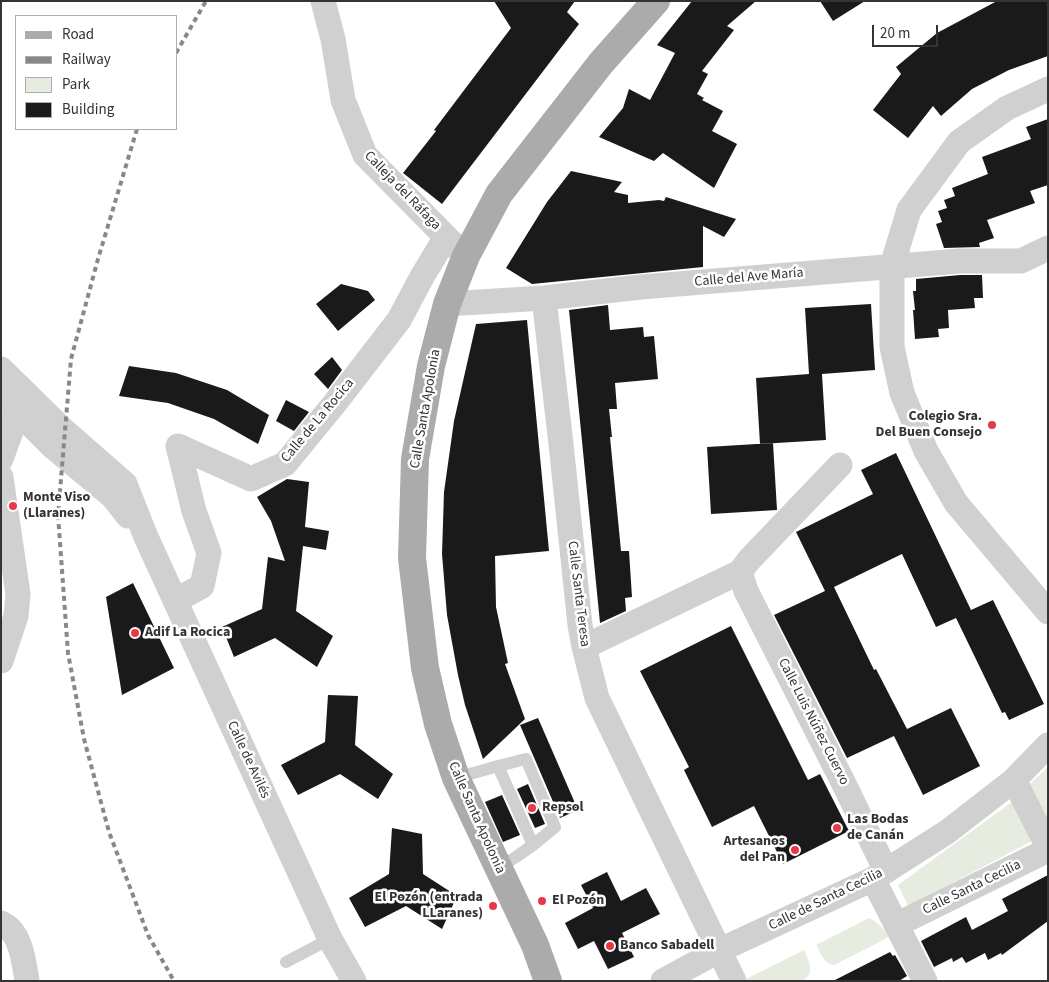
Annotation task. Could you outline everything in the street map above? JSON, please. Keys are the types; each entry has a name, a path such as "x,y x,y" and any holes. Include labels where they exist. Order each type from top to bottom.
{"main road":[{"name":"Calle Santa Apolonia","path":"548,981 535,945 456,778 438,724 425,668 412,558 415,459 431,366 447,304 466,256 499,194 601,63 656,1"}],"street":[{"name":"Calleja del Ráfaga","path":"322,1 333,38 343,100 365,155 466,256"},
{"path":"1048,89 1007,108 959,142 909,210 892,266 892,347 902,393 926,451 956,503 1048,612"},
{"name":"Calle de La Rocica","path":"176,601 202,586 209,553 194,510 178,446 251,479 285,464 399,320 422,275 446,237"},
{"name":"Calle del Ave María","path":"447,304 544,298 641,287 892,266 959,261 1021,261 1048,248"},
{"name":"Calle Santa Teresa","path":"544,298 562,444 580,625 597,698 734,981"},
{"name":"Calle de Avilés","path":"1,369 57,438 125,484 146,537 330,939 354,981"},
{"path":"1,380 6,408 14,423 3,454"},
{"path":"6,408 34,415 57,438"},
{"path":"3,454 28,438 57,438"},
{"path":"584,647 740,572 749,560 840,465"},
{"path":"1,477 18,594 16,616 1,660"},
{"name":"Calle Luis Núñez Cuervo","path":"740,572 746,592 800,696 880,875 896,925 925,981"},
{"name":"Calle de Santa Cecilia","path":"663,981 718,951 880,875 947,832 1014,780 1048,745"},
{"path":"1014,780 1048,848"},
{"name":"Calle Santa Cecilia","path":"896,925 1048,848"},
{"path":"1,923 8,925 21,948 27,981"}],"lane":[{"path":"456,778 526,760 555,827 516,857 498,868"},
{"path":"498,766 533,844"},
{"path":"286,962 330,939"}],"green space":[{"path":"1048,767 1048,819 1029,785"},
{"path":"1016,799 1036,839 908,906 898,885"},
{"path":"869,918 876,922 889,937 834,965 825,960 816,945"},
{"path":"804,950 810,971 809,975 802,981 747,981 746,979"}],"building":[{"path":"494,1 575,1 567,12 579,24 442,204 403,173 511,28"},
{"path":"692,1 756,1 727,26 734,30 702,71 708,74 697,94 704,98 702,100 723,111 712,131 737,144 714,188 663,153 654,161 599,137 623,108 629,89 650,100 675,53 657,45"},
{"path":"820,1 865,1 833,21"},
{"path":"997,1 1048,1 1048,56 1009,70 972,89 941,116 933,106 908,138 873,110 901,74 896,67 937,33"},
{"path":"1048,119 1048,185 1030,191 1035,203 987,220 994,238 979,243 980,247 944,248 936,224 942,222 938,211 947,208 944,200 955,196 952,188 988,174 982,157 1031,139 1026,127"},
{"path":"571,171 622,182 614,192 628,195 628,203 664,201 666,197 736,219 724,237 703,226 703,267 532,284 506,268 547,202"},
{"path":"982,275 983,298 974,298 975,308 948,310 949,328 938,329 939,337 915,339 913,291 916,291 916,279"},
{"path":"341,284 368,291 375,300 338,331 316,304"},
{"path":"871,304 875,370 822,374 826,440 760,444 756,378 809,374 805,308"},
{"path":"608,305 610,330 643,327 644,337 654,336 658,379 615,383 617,409 609,409 612,437 610,437 621,551 629,551 632,597 625,598 626,611 600,623 569,310"},
{"path":"527,320 549,551 495,556 496,607 508,663 505,664 525,719 483,759 465,705 447,615 442,554 444,492 454,421 476,324"},
{"path":"332,357 342,370 328,389 314,374"},
{"path":"129,366 176,373 227,390 269,415 258,444 214,419 168,403 119,396"},
{"path":"286,400 309,412 294,431 276,421"},
{"path":"773,443 777,510 711,514 707,447"},
{"path":"896,453 971,610 993,600 1044,704 1009,720 1005,712 1002,713 956,618 936,627 902,554 834,587 874,670 876,669 907,729 951,708 980,766 923,795 894,736 847,758 774,615 825,591 796,532 873,494 861,470"},
{"path":"287,479 309,482 305,527 329,531 326,550 303,546 296,611 333,636 317,667 275,638 234,657 222,627 262,609 268,557 285,561 271,521 257,497"},
{"name":"Adif La Rocica","path":"133,583 174,668 122,695 106,597"},
{"path":"731,626 808,780 820,774 849,831 783,864 754,806 712,827 684,770 689,767 640,671"},
{"path":"328,695 358,696 355,745 393,774 378,799 340,774 298,795 281,765 325,742"},
{"path":"538,718 578,810 560,818 520,725"},
{"path":"528,784 545,824 535,828 517,789"},
{"path":"502,795 520,835 503,842 485,802"},
{"path":"392,828 422,834 423,874 457,896 442,929 406,906 365,927 349,898 389,874"},
{"path":"607,872 621,901 646,888 660,914 622,933 634,957 608,969 594,941 578,949 565,923 593,908 581,885"},
{"path":"1048,875 1048,921 1002,955 1001,953 988,960 985,953 966,963 962,957 953,962 952,958 934,967 921,941 966,917 972,930 1008,911 1002,899"},
{"path":"890,952 893,956 895,955 907,976 899,981 833,981"}],"railway":[{"path":"178,50 206,1"},
{"path":"137,130 98,259 71,359 58,515 68,653 84,739 109,832 148,935 174,981"}],"place":[{"name":"Colegio Sra. Del Buen Consejo","path":"992,425"},
{"name":"Monte Viso (Llaranes)","path":"13,506"},
{"name":"Adif La Rocica","path":"135,633"},
{"name":"Repsol","path":"532,808"},
{"name":"Las Bodas de Canán","path":"837,828"},
{"name":"Artesanos del Pan","path":"795,850"},
{"name":"El Pozón","path":"542,901"},
{"name":"El Pozón (entrada LLaranes)","path":"493,906"},
{"name":"Banco Sabadell","path":"610,946"}]}
